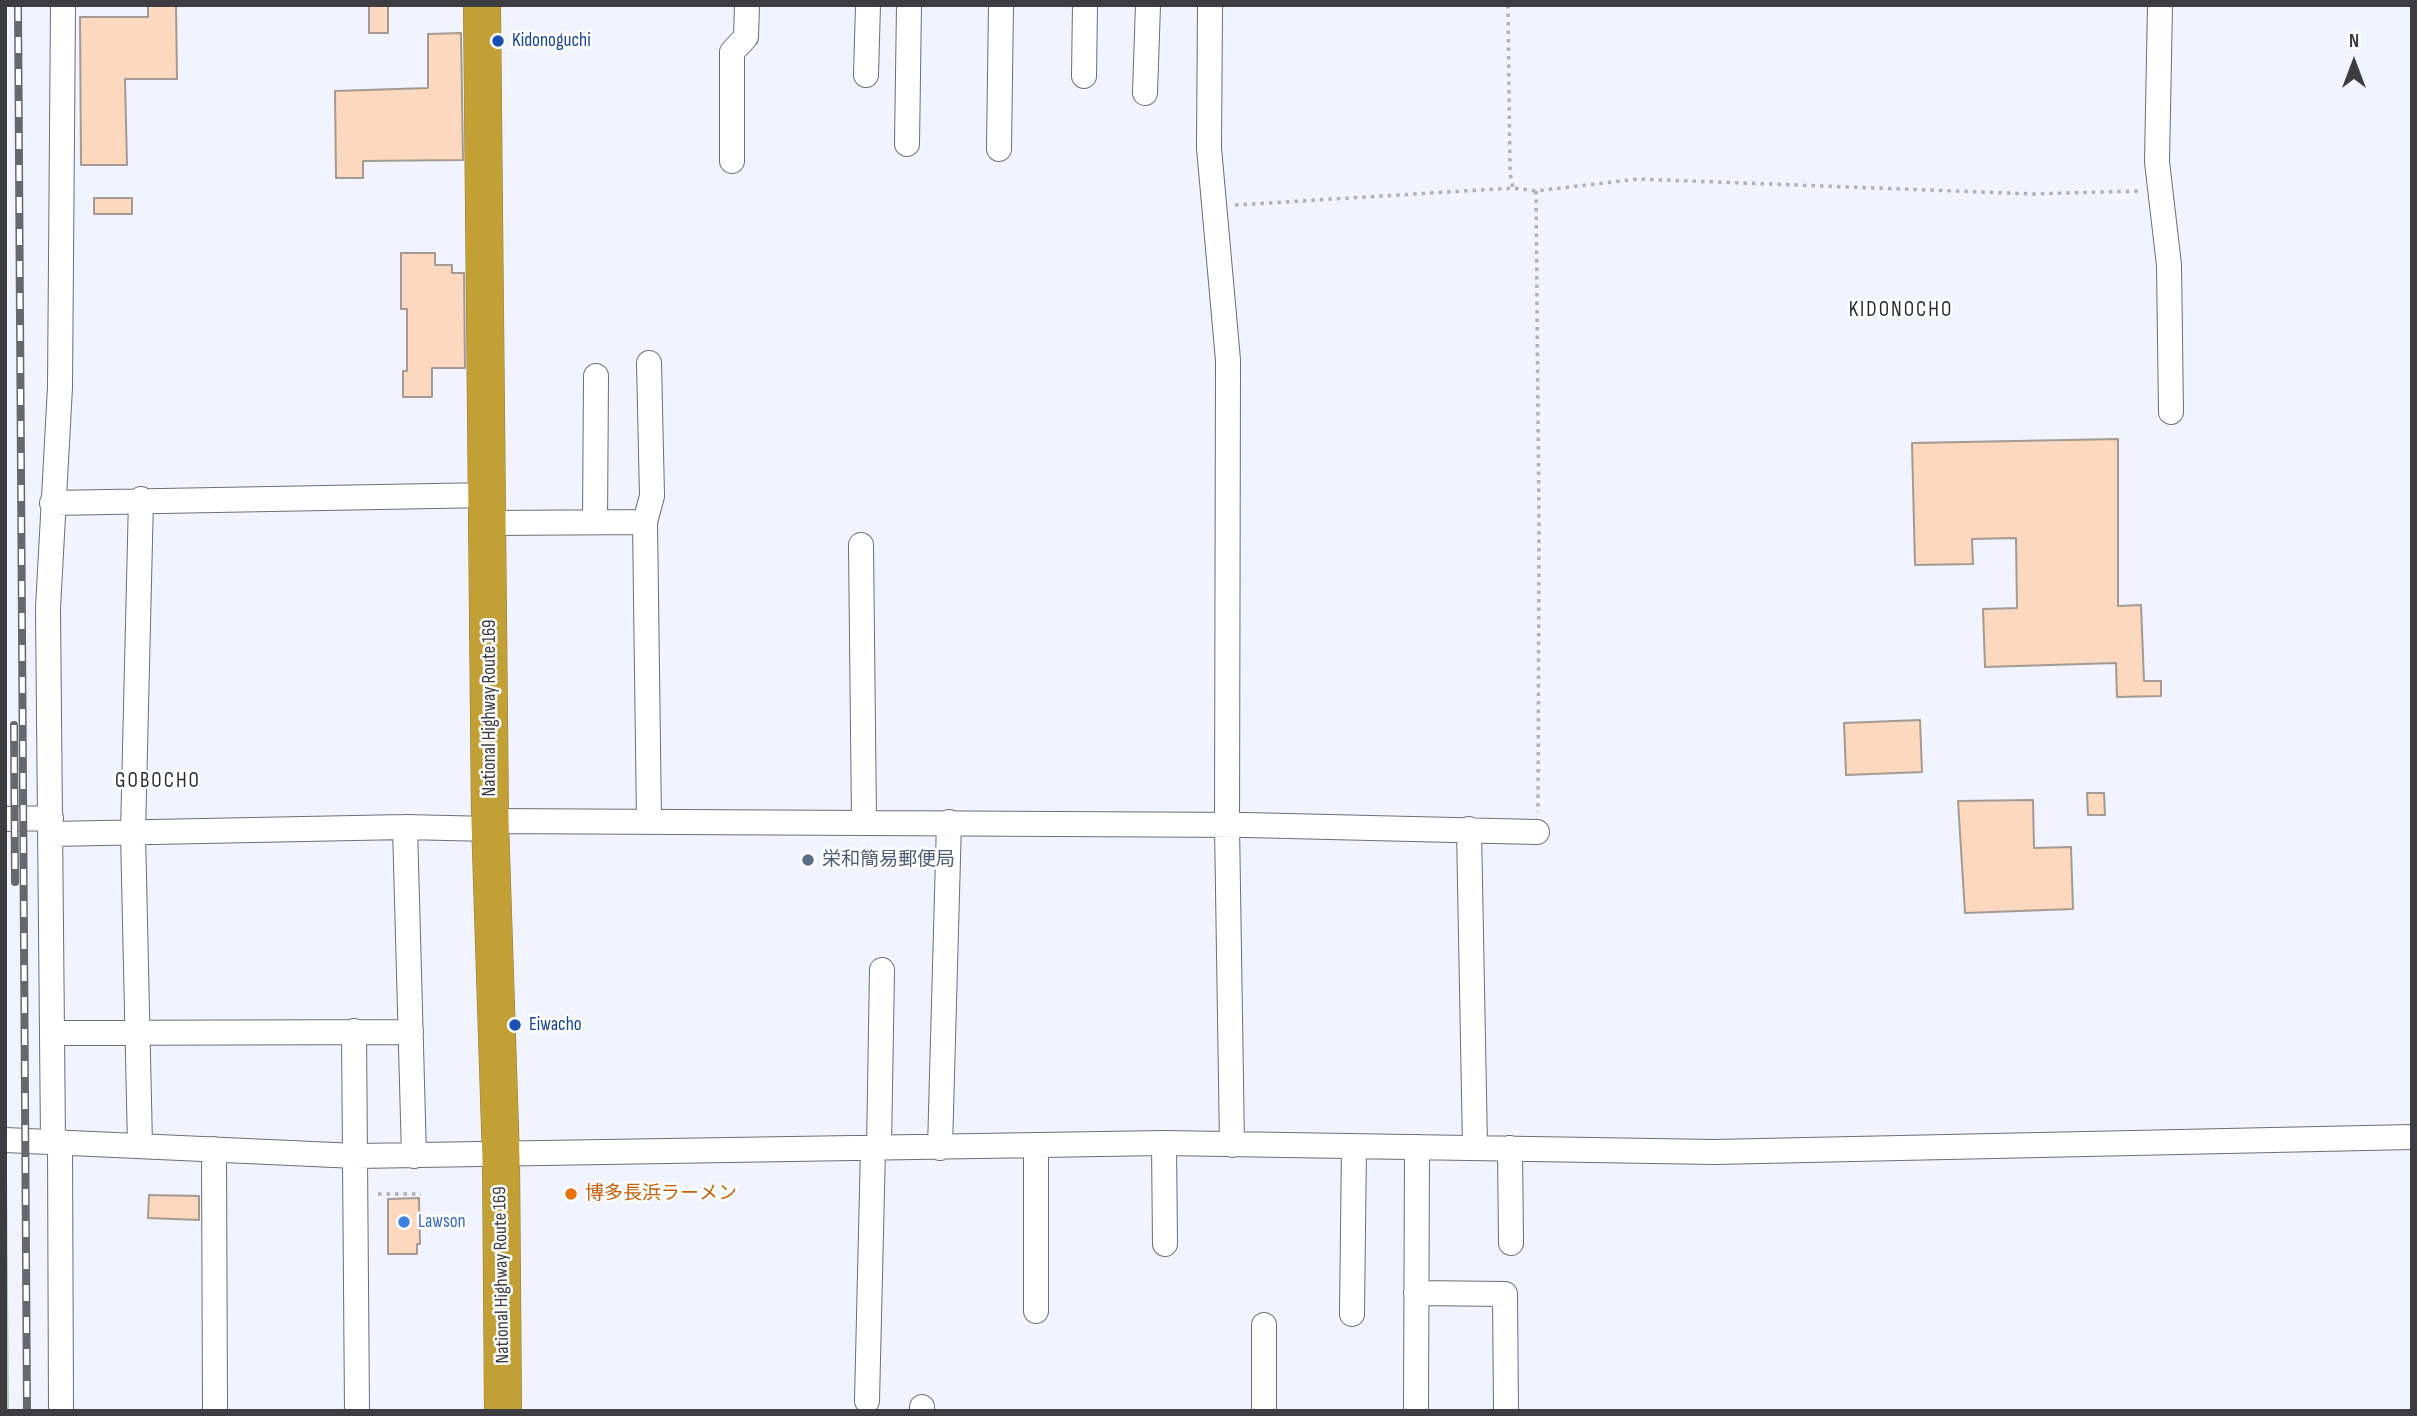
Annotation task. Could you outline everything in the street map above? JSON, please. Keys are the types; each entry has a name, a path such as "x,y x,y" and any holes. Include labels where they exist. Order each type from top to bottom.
{"highway":[{"name":"National Highway Route 169","path":"482,5 490,825 500,1155 503,1411"}],"street":[{"path":"61,1411 52,1033 48,608 60,387 63,5"},
{"path":"732,161 732,52 746,37 747,5"},
{"path":"866,75 868,5"},
{"path":"907,144 909,5"},
{"path":"999,149 1001,5"},
{"path":"1084,76 1085,5"},
{"path":"1145,93 1148,5"},
{"path":"1210,5 1209,148 1228,360 1227,825 1232,1145"},
{"path":"2160,5 2159,191 2169,265 2171,412"},
{"path":"649,363 652,496 645,522 649,821"},
{"path":"595,522 596,376"},
{"path":"52,503 141,499 489,509 595,522 645,522"},
{"path":"140,1145 133,833 141,499"},
{"path":"861,545 864,821"},
{"path":"5,819 133,833 649,821 1227,825 1537,832"},
{"path":"940,1148 949,822"},
{"path":"405,827 414,1156"},
{"path":"1469,829 1475,1147"},
{"path":"867,1401 882,970"},
{"path":"354,1031 357,1411"},
{"path":"52,1033 411,1032"},
{"path":"5,1140 56,1140 356,1156 414,1156 1164,1143 1714,1152 2412,1137"},
{"path":"1164,1143 1165,1244"},
{"path":"1035,1146 1036,1311"},
{"path":"1352,1314 1354,1146"},
{"path":"1416,1411 1417,1147"},
{"path":"1510,1148 1511,1243"},
{"path":"214,1149 215,1411"},
{"path":"1416,1293 1505,1294 1506,1411"},
{"path":"1264,1325 1264,1411"}],"path":[{"path":"1508,5 1510,173 1513,188"},
{"path":"1213,206 1513,188 1536,191 1638,179 2034,194 2159,191"},
{"path":"1536,191 1539,512 1537,832"},
{"path":"385,1194 421,1194"}],"green space":[{"path":"7,1178 9,1411 5,1411"}],"building":[{"path":"148,5 176,5 177,79 125,79 127,165 81,165 80,17 148,17"},
{"path":"369,5 388,5 388,33 369,33"},
{"path":"461,33 463,160 363,161 363,178 336,178 335,91 428,88 428,34"},
{"path":"94,198 132,198 132,214 94,214"},
{"path":"401,253 435,253 435,265 452,265 452,273 464,273 465,368 432,368 432,397 403,397 403,371 407,371 407,309 401,309"},
{"path":"2118,439 2118,606 2141,605 2144,681 2161,681 2161,696 2117,697 2116,663 1985,667 1983,609 2017,608 2016,538 1972,539 1973,564 1915,565 1912,443"},
{"path":"1920,720 1922,772 1846,775 1844,723"},
{"path":"2087,793 2104,793 2105,815 2088,815"},
{"path":"2033,800 2034,848 2071,847 2073,909 1965,913 1958,801"},
{"path":"149,1195 199,1196 199,1220 148,1218"},
{"name":"Lawson","path":"419,1198 420,1244 417,1244 417,1254 388,1254 388,1199"}],"railway":[{"path":"18,5 27,1411"},
{"path":"14,725 15,882"}],"place":[{"name":"Kidonoguchi","path":"498,41"},
{"name":"栄和簡易郵便局","path":"808,860"},
{"name":"Eiwacho","path":"515,1025"},
{"name":"博多長浜ラーメン","path":"571,1194"},
{"name":"Lawson","path":"404,1222"}],"district":[{"name":"KIDONOCHO","path":"1901,311"},
{"name":"GOBOCHO","path":"158,782"}]}
